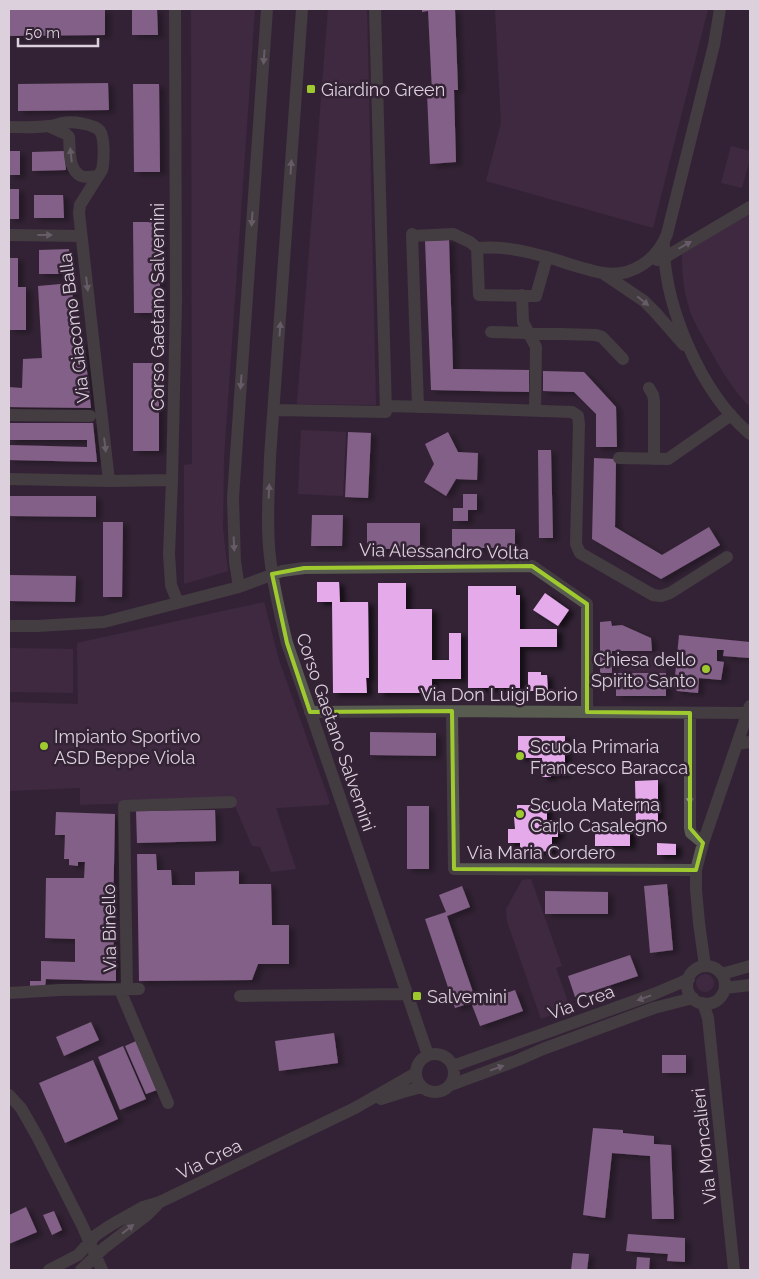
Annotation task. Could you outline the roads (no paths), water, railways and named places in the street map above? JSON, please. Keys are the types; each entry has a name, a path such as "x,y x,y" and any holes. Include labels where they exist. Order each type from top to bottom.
{"street":[{"name":"Corso Gaetano Salvemini","path":"175,9 176,303 170,569 171,585 178,603"},
{"path":"238,587 234,544 234,490 267,9"},
{"name":"Corso Gaetano Salvemini","path":"302,9 268,503 272,574 287,643 428,1055"},
{"path":"274,410 386,412 375,9"},
{"path":"720,9 714,45 664,241 664,258 674,308 692,354 713,391 731,415 750,434"},
{"name":"Via Giacomo Balla","path":"9,127 48,126 75,122 93,126 100,130 103,136 104,164 80,205 79,213 109,481"},
{"path":"48,126 69,137 72,165 75,172 80,176 98,176"},
{"path":"603,274 628,272 664,258 750,207"},
{"path":"418,406 412,235 452,234 470,242 477,248 499,247 547,257 603,274 650,306 692,354"},
{"path":"9,235 81,236"},
{"path":"641,266 653,257 664,241"},
{"path":"477,248 479,295 536,296 547,257"},
{"path":"522,296 523,322 536,347 535,410"},
{"path":"491,332 596,335 602,337 623,359"},
{"path":"648,388 653,394 654,401 654,459"},
{"path":"386,406 572,412 578,416 579,424 576,544 580,553 653,595 661,596 670,593 727,557"},
{"path":"9,415 90,416"},
{"path":"619,458 668,459 731,415"},
{"path":"9,479 172,480"},
{"name":"Via Alessandro Volta","path":"272,574 304,568 532,566 587,604 588,712"},
{"path":"9,626 104,622 238,587 272,574"},
{"path":"705,966 699,923 696,870 703,843 749,709"},
{"name":"Via Don Luigi Borio","path":"310,712 690,713 749,709"},
{"name":"Via Maria Cordero","path":"452,711 454,868 696,870"},
{"path":"690,713 690,828 691,833 703,843"},
{"path":"737,744 750,742"},
{"name":"Via Binello","path":"129,990 124,806 231,802"},
{"path":"705,966 712,967 722,974 725,988 719,999 698,994 695,970 705,966"},
{"path":"722,974 750,966"},
{"path":"725,988 750,985"},
{"path":"9,993 60,990 129,990 168,1103"},
{"path":"240,996 407,994"},
{"name":"Via Crea","path":"453,1066 654,994 698,994"},
{"name":"Via Crea","path":"451,1085 654,1008 676,997 698,994"},
{"name":"Via Moncalieri","path":"698,994 708,1018 734,1270"},
{"name":"Via Crea","path":"485,1055 544,1049"},
{"path":"440,1054 446,1057 453,1066 455,1072 451,1085 440,1092 427,1091 422,1087 417,1078 416,1073 420,1062 428,1055 440,1054"},
{"name":"Via Crea","path":"49,1270 78,1255 96,1235 143,1207 160,1202 354,1108 416,1073"},
{"name":"Via Crea","path":"354,1108 422,1087"},
{"path":"9,1095 28,1119 82,1225 102,1270"},
{"name":"Via Crea","path":"81,1270 160,1202"}],"place":[{"name":"Giardino Green","path":"311,89"},
{"name":"Chiesa dello Spirito Santo","path":"706,669"},
{"name":"Impianto Sportivo ASD Beppe Viola","path":"44,746"},
{"name":"Scuola Primaria Francesco Baracca","path":"520,756"},
{"name":"Scuola Materna Carlo Casalegno","path":"520,814"},
{"name":"Salvemini","path":"417,996"}]}
